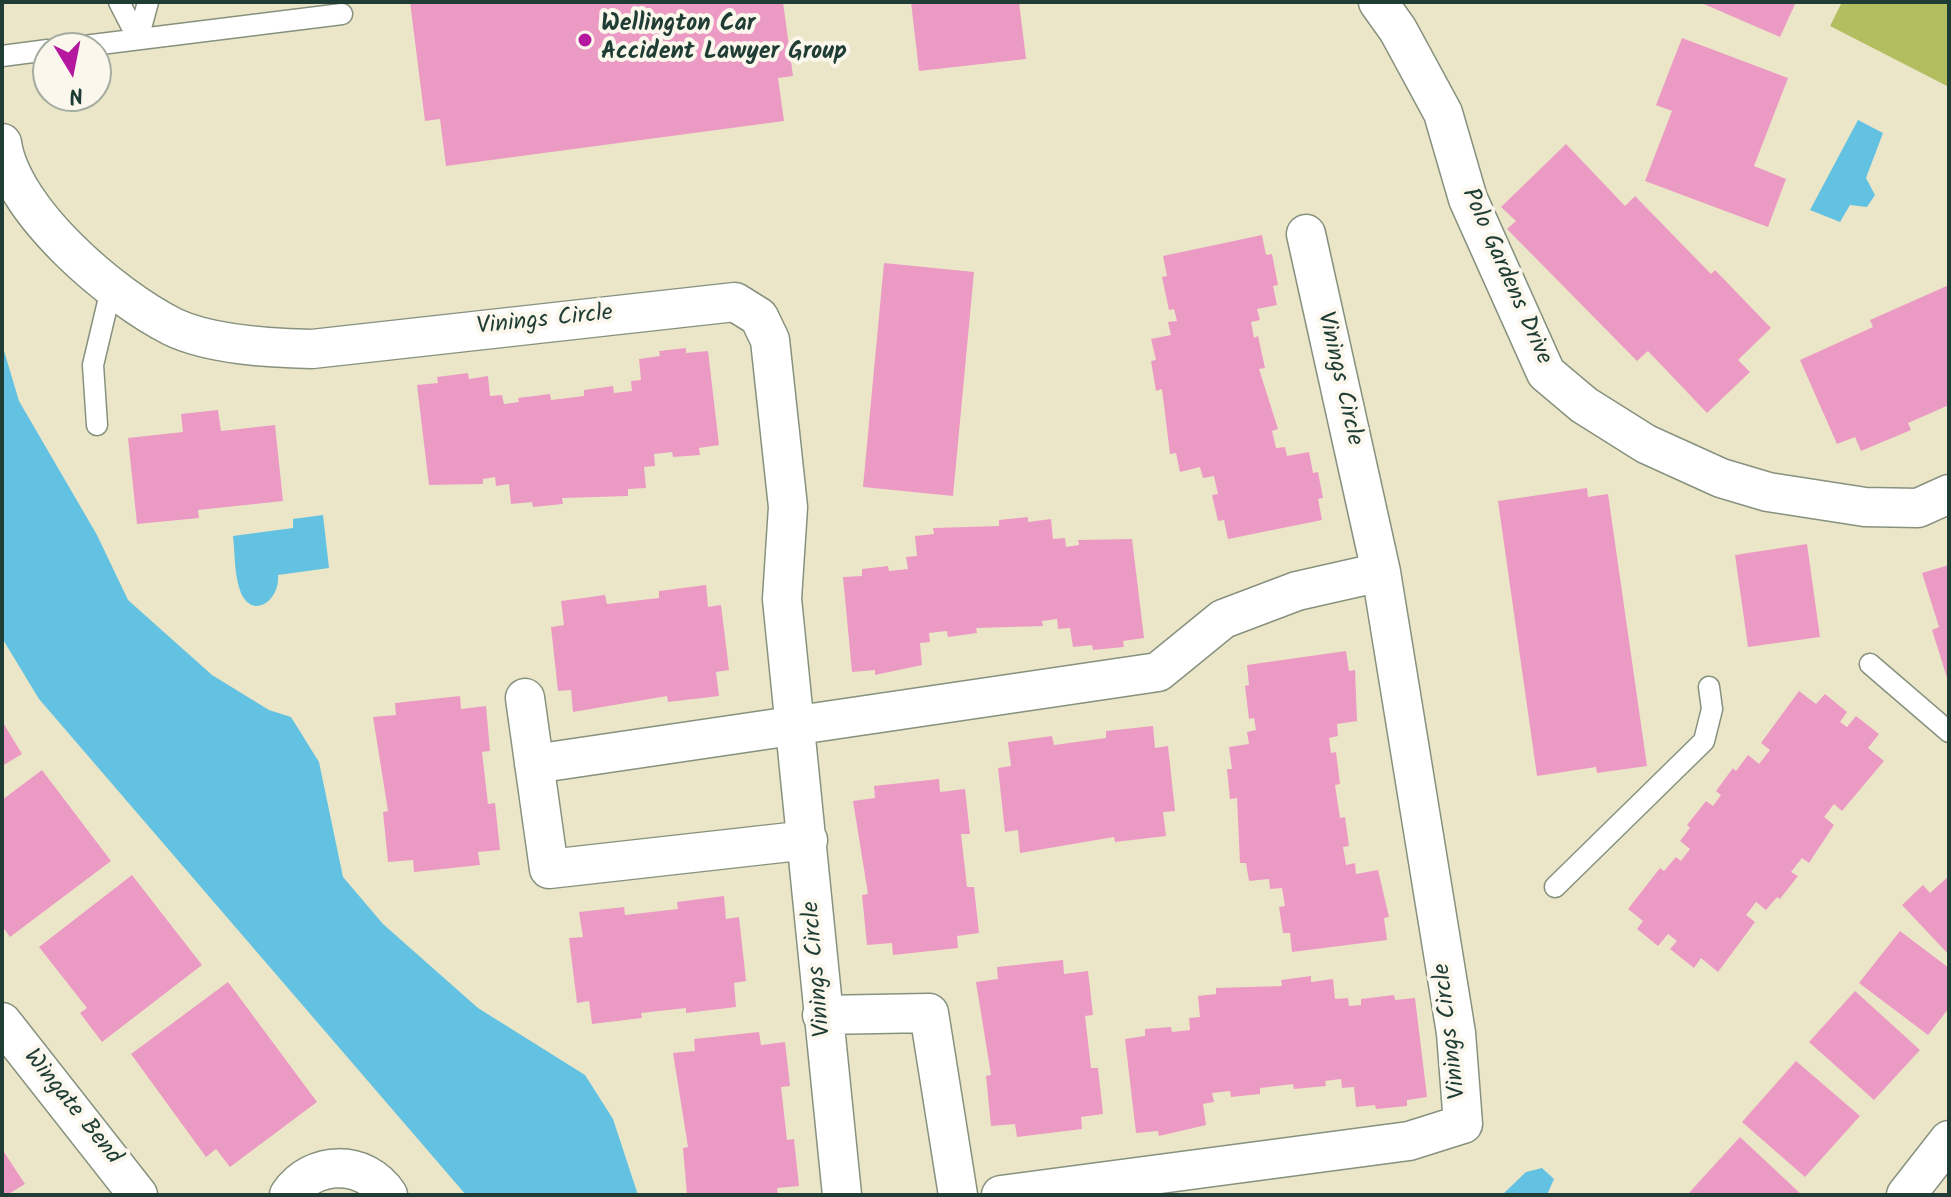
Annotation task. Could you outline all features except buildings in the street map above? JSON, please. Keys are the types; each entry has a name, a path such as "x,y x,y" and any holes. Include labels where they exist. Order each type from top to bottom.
{"street":[{"name":"Polo Gardens Drive","path":"1378,2 1398,30 1443,113 1468,199 1546,373 1584,405 1646,444 1721,478 1816,502 1918,508 1949,494"},
{"name":"Vinings Circle","path":"2,143 20,194 62,243 112,285 175,328 257,348 312,349 735,302 759,317 770,340 784,450 788,507 782,599 798,727 822,1015 843,1195"},
{"name":"Vinings Circle","path":"1001,1195 1409,1141 1463,1124 1456,1033 1381,572 1306,234"},
{"path":"534,764 1158,672 1223,619 1297,591 1381,572"},
{"path":"525,698 549,869 808,840"},
{"path":"822,1015 929,1013 958,1195"},
{"name":"Wingate Bend","path":"2,1022 138,1195"},
{"path":"1906,1195 1949,1140"},
{"path":"289,1195 311,1174 329,1168 349,1168 368,1175 388,1195"}],"lane":[{"path":"119,2 138,39"},
{"path":"129,2 138,39"},
{"path":"137,2 138,39"},
{"path":"138,39 148,2"},
{"path":"112,42 342,14"},
{"path":"2,56 32,52"},
{"path":"97,425 93,365 112,285"},
{"path":"1870,664 1949,732"},
{"path":"1555,887 1704,741 1712,709 1709,687"}],"green space":[{"path":"1842,2 1949,2 1949,87 1830,26"}],"water":[{"path":"1858,120 1883,133 1866,178 1875,195 1867,207 1850,205 1840,222 1810,210"},
{"path":"2,344 19,401 97,535 128,600 212,675 269,710 291,717 319,762 343,877 383,924 478,1008 585,1075 613,1119 638,1195 466,1195 39,699 2,638"},
{"path":"323,515 329,568 278,575 275,593 264,604 252,605 246,601 237,579 233,536 293,528 293,519"},
{"path":"1542,1168 1554,1179 1547,1195 1502,1195 1526,1172"}],"place":[{"name":"Wellington Car Accident Lawyer Group","path":"585,40"}]}
